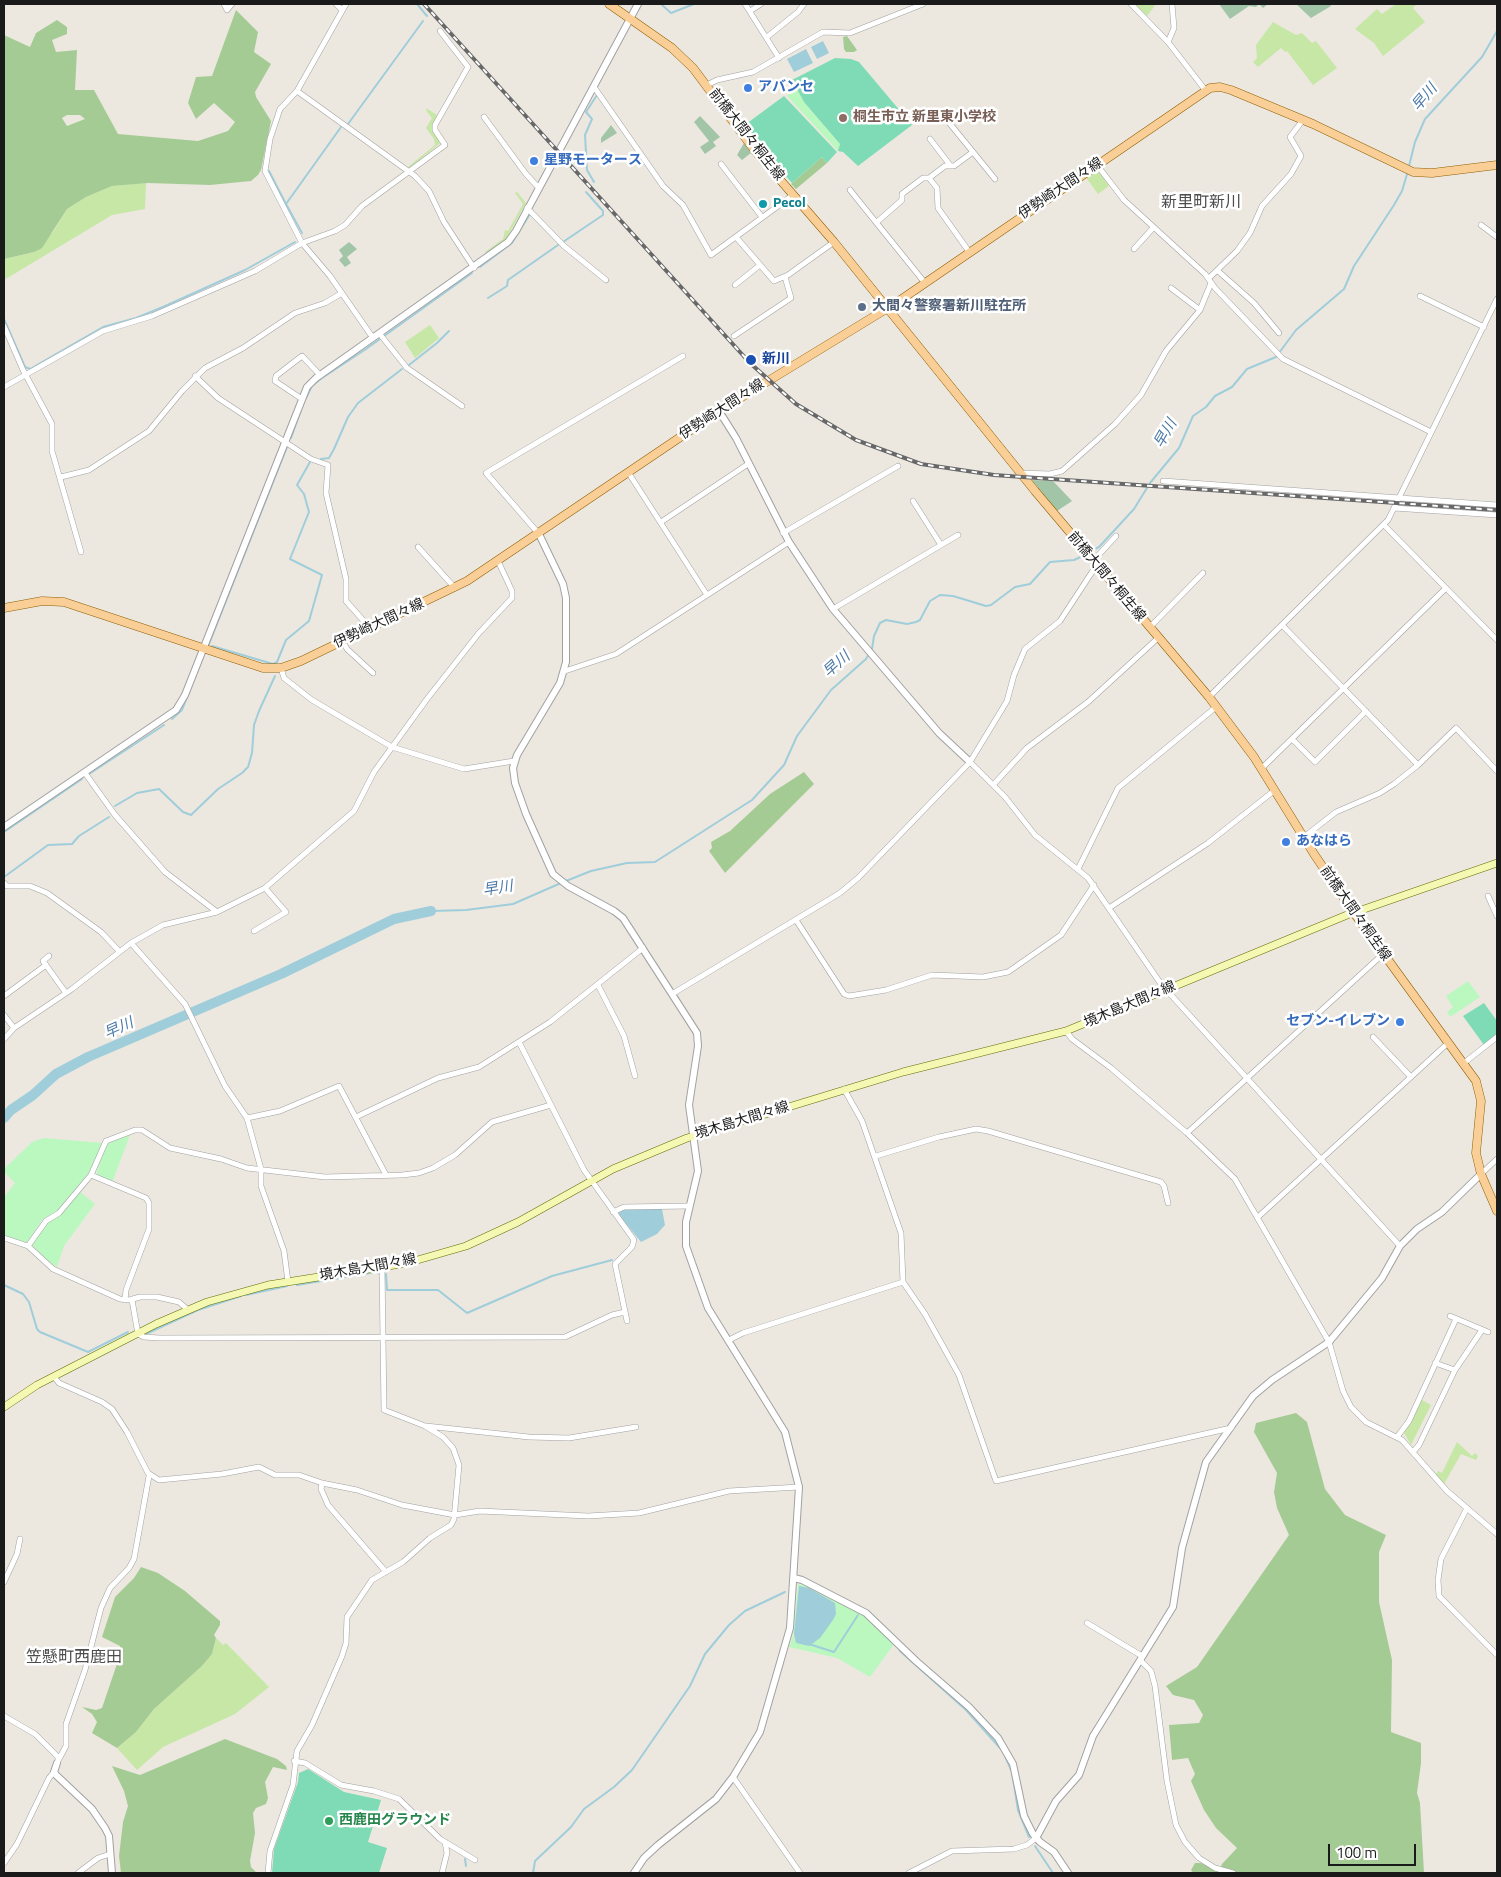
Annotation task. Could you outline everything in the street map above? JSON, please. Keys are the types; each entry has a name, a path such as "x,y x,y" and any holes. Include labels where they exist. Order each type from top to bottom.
{"main road":[{"name":"前橋大間々桐生線","path":"609,4 684,58 707,85 748,143 834,242 1020,473 1209,697 1262,768 1304,837 1354,913 1476,1081 1480,1095 1475,1147 1481,1174 1497,1211"},
{"path":"1206,91 1214,87 1225,88 1304,120 1412,171 1432,173 1497,165"},
{"name":"伊勢崎大間々線","path":"4,608 42,600 64,602 263,668 281,668 455,588 539,534 719,411 888,309 1206,91"},
{"name":"境木島大間々線","path":"5,1405 28,1389 188,1310 239,1292 424,1259 466,1246 518,1222 591,1180 652,1152 693,1136 844,1090 1066,1031 1354,913 1497,863"}],"street":[{"path":"224,4 227,10 232,4"},
{"path":"336,4 342,10"},
{"path":"346,4 296,91 277,115 267,152 265,171 302,243 326,270 373,338"},
{"path":"4,827 176,710 185,695 202,648 307,387 508,242 516,231 638,4"},
{"path":"745,4 779,58"},
{"path":"750,12 761,4"},
{"path":"767,37 798,12 804,4"},
{"path":"707,85 717,80 753,72 823,32 850,33 923,4"},
{"path":"1131,4 1168,42 1206,91"},
{"path":"1168,42 1174,28 1172,4"},
{"path":"4,387 103,331 134,323 220,286 255,270 302,243 340,228 362,206 445,145 435,130 435,125 468,67 440,30"},
{"path":"594,87 663,186 683,205 711,254 793,195"},
{"path":"296,91 410,172 429,191 444,222 474,268"},
{"path":"942,114 995,179"},
{"path":"484,117 526,174 538,187"},
{"path":"1020,473 1050,474 1062,470 1116,424 1141,395 1166,351 1200,310 1210,281 1247,238 1262,206 1284,184 1300,158 1301,154 1290,137 1304,120"},
{"path":"930,139 950,165"},
{"path":"877,222 902,200 902,194 923,178 929,178 945,166 956,165 973,152"},
{"path":"721,164 762,218"},
{"path":"1097,165 1124,200 1210,281 1282,358 1431,432"},
{"path":"929,178 937,188 938,208 970,253"},
{"path":"850,190 925,283"},
{"path":"527,208 564,246 606,280"},
{"path":"1481,225 1497,237"},
{"path":"1134,248 1153,228"},
{"path":"736,237 774,281 785,277 834,242"},
{"path":"735,285 760,266"},
{"path":"1218,272 1254,303 1279,333"},
{"path":"734,336 791,298 785,277"},
{"path":"1171,288 1200,310"},
{"path":"61,477 89,470 149,431 195,376 212,363 243,348 296,313 325,303 342,293"},
{"path":"1420,296 1484,327"},
{"path":"1209,697 1384,525 1497,299"},
{"path":"4,326 26,375 52,424 52,451 81,552"},
{"path":"380,334 408,368 462,406"},
{"path":"302,399 275,381 276,376 302,356 305,356 320,376"},
{"path":"634,1873 644,1858 716,1799 733,1777 765,1720 790,1628 799,1487 785,1432 708,1308 692,1269 685,1236 698,1171 690,1096 698,1040 693,1027 628,923 620,916 557,878 540,846 515,783 514,761 560,683 565,671 566,598 539,534 486,473 683,356"},
{"path":"195,376 218,398 312,459 328,465 326,493 346,579 346,601 370,628"},
{"path":"719,411 736,438 789,542 833,609 939,733 994,784 1035,835 1078,869 1094,885 1166,990 1400,1246"},
{"path":"661,522 748,464"},
{"path":"784,533 898,466"},
{"path":"628,472 707,595"},
{"path":"1163,481 1497,505"},
{"path":"914,501 941,545"},
{"path":"1394,508 1497,515"},
{"path":"1384,525 1497,640"},
{"path":"833,609 958,535"},
{"path":"672,994 796,920 858,878 970,762 1007,701 1014,675 1025,649 1060,621 1091,559 1116,536"},
{"path":"565,671 616,654 789,542"},
{"path":"418,547 455,588"},
{"path":"4,1039 14,1028 66,993 131,943 163,925 217,912 265,888 354,811 369,779 392,747 479,633 512,598 512,591 498,561"},
{"path":"1149,628 1203,574"},
{"path":"1262,768 1446,588"},
{"path":"1282,626 1418,765"},
{"path":"994,784 1028,748 1096,696 1158,638"},
{"path":"343,641 347,649 373,673"},
{"path":"281,668 284,678 312,700 392,747 464,769 514,761"},
{"path":"1078,869 1118,788 1216,707"},
{"path":"1292,739 1315,762 1366,711"},
{"path":"1304,837 1336,812 1380,793 1418,765 1456,728 1497,771"},
{"path":"85,772 115,815 165,872 217,912"},
{"path":"1109,908 1208,842 1275,790"},
{"path":"4,883 7,886 30,886 47,893 101,932 119,951"},
{"path":"796,920 844,994 849,996 886,990 932,975 983,976 1008,972 1061,935 1094,885"},
{"path":"254,931 286,912 265,888"},
{"path":"1488,896 1497,916"},
{"path":"131,943 184,1001 225,1086 247,1118 261,1170 261,1186 281,1241 288,1282"},
{"path":"356,1117 431,1081 479,1066 550,1022 643,948"},
{"path":"1187,1133 1246,1077 1383,954"},
{"path":"49,956 43,961 66,993"},
{"path":"4,996 46,965"},
{"path":"598,985 624,1036 635,1076"},
{"path":"4,1015 14,1028"},
{"path":"1066,1031 1072,1039 1111,1068 1187,1133 1235,1179 1329,1342 1343,1391 1351,1407 1366,1422 1397,1437 1440,1483 1497,1534"},
{"path":"1373,1036 1411,1076"},
{"path":"1464,1064 1497,1037"},
{"path":"519,1042 550,1105 591,1180 634,1241 632,1247 615,1264 627,1321"},
{"path":"1258,1217 1448,1043"},
{"path":"247,1118 280,1111 336,1086 341,1087 386,1175"},
{"path":"844,1090 862,1121 876,1156 902,1240 903,1282 925,1314 959,1375 996,1480 1231,1428"},
{"path":"28,1246 46,1221 59,1213 91,1175 108,1140 138,1129 170,1148 261,1170 325,1176 386,1175 419,1173 434,1168 455,1155 492,1122 550,1105"},
{"path":"876,1156 939,1137 976,1129 1160,1182 1164,1186 1168,1203"},
{"path":"909,1873 952,1851 1014,1849 1027,1845 1036,1838 1056,1801 1079,1775 1093,1736 1172,1607 1182,1548 1201,1474 1206,1462 1253,1396 1272,1380 1329,1342 1382,1278 1400,1246 1417,1229 1442,1212 1497,1159"},
{"path":"91,1175 146,1198 149,1203 149,1229 126,1290 125,1300"},
{"path":"613,1212 624,1208 678,1204 690,1206"},
{"path":"4,1238 28,1246 53,1268 125,1300 140,1297 157,1297 179,1302 188,1310"},
{"path":"268,1873 270,1851 293,1785 294,1761 297,1750 312,1725 342,1656 346,1643 347,1617 368,1584 403,1562 430,1538 451,1525 455,1515 459,1465 457,1455 449,1441 425,1426 384,1410 382,1267"},
{"path":"729,1340 743,1333 903,1282"},
{"path":"132,1300 138,1334 144,1337 159,1338 565,1337 612,1315 625,1312"},
{"path":"1450,1316 1488,1332"},
{"path":"1397,1437 1409,1421 1456,1319"},
{"path":"1413,1452 1419,1445 1455,1370 1482,1330"},
{"path":"1435,1363 1455,1370"},
{"path":"4,1863 17,1844 66,1746 66,1724 85,1670 101,1608 110,1588 129,1568 134,1558 149,1476 121,1420 112,1409 102,1402 59,1383 54,1377"},
{"path":"425,1426 529,1437 569,1438 636,1427"},
{"path":"149,1476 159,1480 171,1480 222,1474 259,1467 275,1475 299,1475 322,1483 349,1488 402,1505 455,1515 490,1511 588,1516 639,1514 728,1491 799,1487"},
{"path":"322,1483 321,1489 328,1505 386,1572"},
{"path":"1467,1508 1441,1560 1438,1580 1439,1596 1497,1655"},
{"path":"4,1582 17,1554 20,1539"},
{"path":"794,1578 802,1580 866,1613 916,1662 969,1707 998,1738 1012,1764 1024,1816 1036,1838 1054,1852 1068,1873"},
{"path":"1087,1623 1141,1658 1151,1671 1155,1686 1174,1820 1185,1842 1199,1858 1215,1868 1233,1873"},
{"path":"4,1716 35,1734 58,1761"},
{"path":"294,1761 308,1765 341,1785 374,1791 398,1799 446,1842 475,1860"},
{"path":"54,1772 92,1809 105,1828 109,1836 112,1873"},
{"path":"733,1777 800,1873"},
{"path":"442,1873 447,1853 446,1842"},
{"path":"78,1873 98,1858 110,1854"}],"green space":[{"path":"1135,4 1156,4 1147,16"},
{"path":"1219,4 1259,4 1256,7 1249,6 1230,19"},
{"path":"1259,4 1268,4 1263,8"},
{"path":"1296,4 1330,4 1331,6 1311,18"},
{"path":"1396,4 1417,4 1413,8 1425,22 1383,56 1374,43 1355,29 1377,9 1382,14"},
{"path":"236,10 258,32 254,52 271,64 255,92 256,97 271,121 261,170 258,175 251,181 210,185 148,183 112,186 86,197 67,209 42,248 34,252 4,259 4,35 30,47 36,33 57,20 67,27 67,34 52,40 56,52 77,50 75,90 94,90 118,134 198,141 228,131 235,122 214,103 196,119 188,103 196,77 212,76","holes":["67,115 80,115 85,119 67,126 62,118"]},
{"path":"1273,22 1296,35 1302,33 1312,43 1316,41 1337,68 1313,85 1287,51 1285,52 1281,48 1258,67 1253,62 1257,58 1256,45"},
{"path":"847,36 857,50 854,52 846,52 844,49 843,37"},
{"path":"835,58 851,59 859,62 912,125 858,166 843,152 838,151 840,144 804,102 792,80"},
{"path":"796,87 804,102 840,144 838,151 788,97 788,94"},
{"path":"784,96 837,152 827,163 822,157 792,183 761,148 746,124"},
{"path":"426,108 437,115 432,127 440,143 410,168 408,167 435,145 434,139 426,128 432,118"},
{"path":"700,116 720,137 713,142 716,146 705,154 700,147 709,141 694,122"},
{"path":"611,125 617,133 601,143 601,138"},
{"path":"744,143 751,153 742,160 737,155"},
{"path":"822,157 827,163 796,189 791,184"},
{"path":"1097,168 1109,186 1098,194 1085,176"},
{"path":"146,183 145,209 112,215 4,280 4,259 34,252 53,232 67,209 86,197 112,186"},
{"path":"517,192 526,203 506,239 487,255 485,252 503,239 505,230 508,231 523,204 515,193"},
{"path":"349,242 357,249 347,257 351,263 345,267 339,260 343,256 339,250"},
{"path":"430,325 439,338 415,358 405,342"},
{"path":"1032,480 1053,481 1072,501 1057,511"},
{"path":"804,772 814,784 725,873 709,851 712,848 711,842 730,831 770,794"},
{"path":"1468,981 1480,997 1450,1017 1447,1012 1453,1007 1446,996"},
{"path":"1484,1003 1497,1021 1497,1035 1484,1045 1463,1016"},
{"path":"130,1135 112,1183 97,1177 97,1171 105,1147 112,1141"},
{"path":"44,1138 103,1143 91,1170 58,1210 42,1220 27,1243 4,1235 4,1197 15,1183 4,1172 4,1169 32,1142"},
{"path":"80,1192 95,1204 64,1246 57,1267 32,1245 47,1223 60,1216"},
{"path":"1422,1400 1431,1405 1411,1445 1404,1433"},
{"path":"1296,1413 1307,1422 1325,1489 1345,1515 1386,1535 1379,1552 1379,1602 1392,1660 1391,1732 1421,1743 1421,1763 1417,1793 1420,1803 1424,1873 1193,1873 1191,1870 1195,1863 1201,1863 1219,1872 1222,1864 1237,1848 1216,1828 1204,1810 1191,1781 1195,1774 1188,1758 1172,1760 1169,1725 1199,1723 1203,1715 1194,1700 1173,1695 1166,1686 1197,1667 1289,1535 1277,1508 1274,1492 1277,1473 1254,1432 1256,1423"},
{"path":"1457,1442 1472,1456 1475,1453 1478,1456 1476,1460 1461,1454 1444,1484 1436,1475 1438,1471 1442,1473"},
{"path":"141,1567 158,1573 185,1591 220,1621 220,1625 214,1635 216,1638 212,1654 202,1666 154,1709 136,1732 117,1748 92,1733 97,1722 92,1714 82,1707 96,1710 102,1708 120,1655 120,1646 102,1637 115,1597 134,1578"},
{"path":"798,1584 808,1586 865,1616 895,1643 870,1677 837,1658 789,1647 793,1637"},
{"path":"216,1638 223,1645 226,1643 269,1687 235,1714 163,1747 137,1770 117,1748 136,1732 154,1709 202,1666 212,1654"},
{"path":"225,1739 277,1759 286,1766 287,1770 273,1767 265,1782 268,1798 266,1804 256,1808 253,1813 255,1833 250,1861 251,1867 257,1873 121,1873 119,1856 123,1822 128,1806 124,1791 112,1766 140,1775"},
{"name":"西鹿田グラウンド","path":"308,1769 344,1792 381,1800 368,1842 387,1848 379,1873 272,1873 274,1849 298,1782 299,1773"}],"water":[{"path":"823,41 829,53 817,59 811,47"},
{"path":"806,49 813,63 794,72 787,59"},
{"path":"622,1209 662,1209 665,1225 657,1234 641,1242 618,1214"},
{"path":"799,1586 809,1588 835,1603 836,1614 833,1620 820,1638 809,1646 796,1643 794,1634"}],"waterway":[{"path":"417,4 427,16"},
{"path":"661,4 671,13 694,4"},
{"path":"348,124 423,21"},
{"name":"早川","path":"1409,166 1415,142 1425,119 1482,57 1497,31"},
{"path":"594,182 587,170 585,135 592,119 586,112 597,95"},
{"path":"302,233 286,204 341,127"},
{"path":"269,171 286,204"},
{"name":"早川","path":"1089,552 1099,547 1134,509 1150,483 1179,448 1193,416 1206,407 1215,396 1232,387 1247,369 1276,357 1296,330 1344,289 1354,266 1402,191 1408,171"},
{"path":"563,242 603,215 603,211 586,192"},
{"path":"480,267 512,243 530,214"},
{"path":"4,319 25,367 30,369 103,327 136,318 163,307 245,270 295,242"},
{"path":"488,298 507,286 508,280 558,245"},
{"path":"306,398 312,386 322,378 472,273"},
{"path":"409,365 449,331"},
{"path":"321,459 329,458 348,417 358,403 402,369"},
{"path":"291,438 301,410"},
{"path":"209,644 287,447"},
{"path":"212,646 273,664 277,662 286,640 309,621 322,575 290,559 309,512 304,494 297,485 310,462"},
{"name":"早川","path":"566,881 591,871 627,863 655,862 752,800 784,765 797,736 831,690 866,659 872,649 874,636 880,623 886,620 907,624 916,622 920,620 930,601 940,595 953,596 986,606 991,605 1015,587 1030,584 1050,562 1074,560 1085,555"},
{"path":"115,806 137,793 159,789 183,812 191,815 218,789 248,767 252,753 254,725 275,676"},
{"path":"172,719 182,710 188,695"},
{"path":"89,774 164,725"},
{"path":"4,832 82,779"},
{"path":"4,877 48,845 72,844 79,836 109,817"},
{"name":"早川","path":"431,911 466,910 513,904 561,883"},
{"name":"早川","path":"4,1118 11,1110 33,1095 56,1074 88,1057 281,974 394,919 431,911"},
{"path":"386,1274 387,1290 438,1290 467,1313 552,1276 612,1260"},
{"path":"297,1285 376,1272 380,1274"},
{"path":"4,1285 23,1294 29,1302 37,1329 40,1332 88,1352 128,1332"},
{"path":"246,1295 287,1286"},
{"path":"146,1334 198,1310 241,1296"},
{"path":"533,1873 535,1861 571,1827 584,1809 614,1787 632,1770 690,1686 705,1654 729,1625 745,1611 785,1592"},
{"path":"809,1644 834,1652 858,1615"},
{"path":"900,1651 966,1710 1000,1748"},
{"path":"1005,1756 1012,1772 1018,1810 1029,1837"},
{"path":"1035,1846 1053,1873"},
{"path":"465,1859 466,1866"}],"railway":[{"path":"424,4 750,363 796,404 856,440 921,464 994,475 1497,510"}],"place":[{"name":"アバンセ","path":"748,88"},
{"name":"桐生市立 新里東小学校","path":"843,118"},
{"name":"星野モータース","path":"534,161"},
{"name":"Pecol","path":"763,204"},
{"name":"大間々警察署新川駐在所","path":"862,307"},
{"name":"新川","path":"751,360"},
{"name":"あなはら","path":"1286,842"},
{"name":"セブン-イレブン","path":"1400,1022"},
{"name":"西鹿田グラウンド","path":"329,1821"}],"district":[{"name":"新里町新川","path":"1201,203"},
{"name":"笠懸町西鹿田","path":"74,1658"}]}
